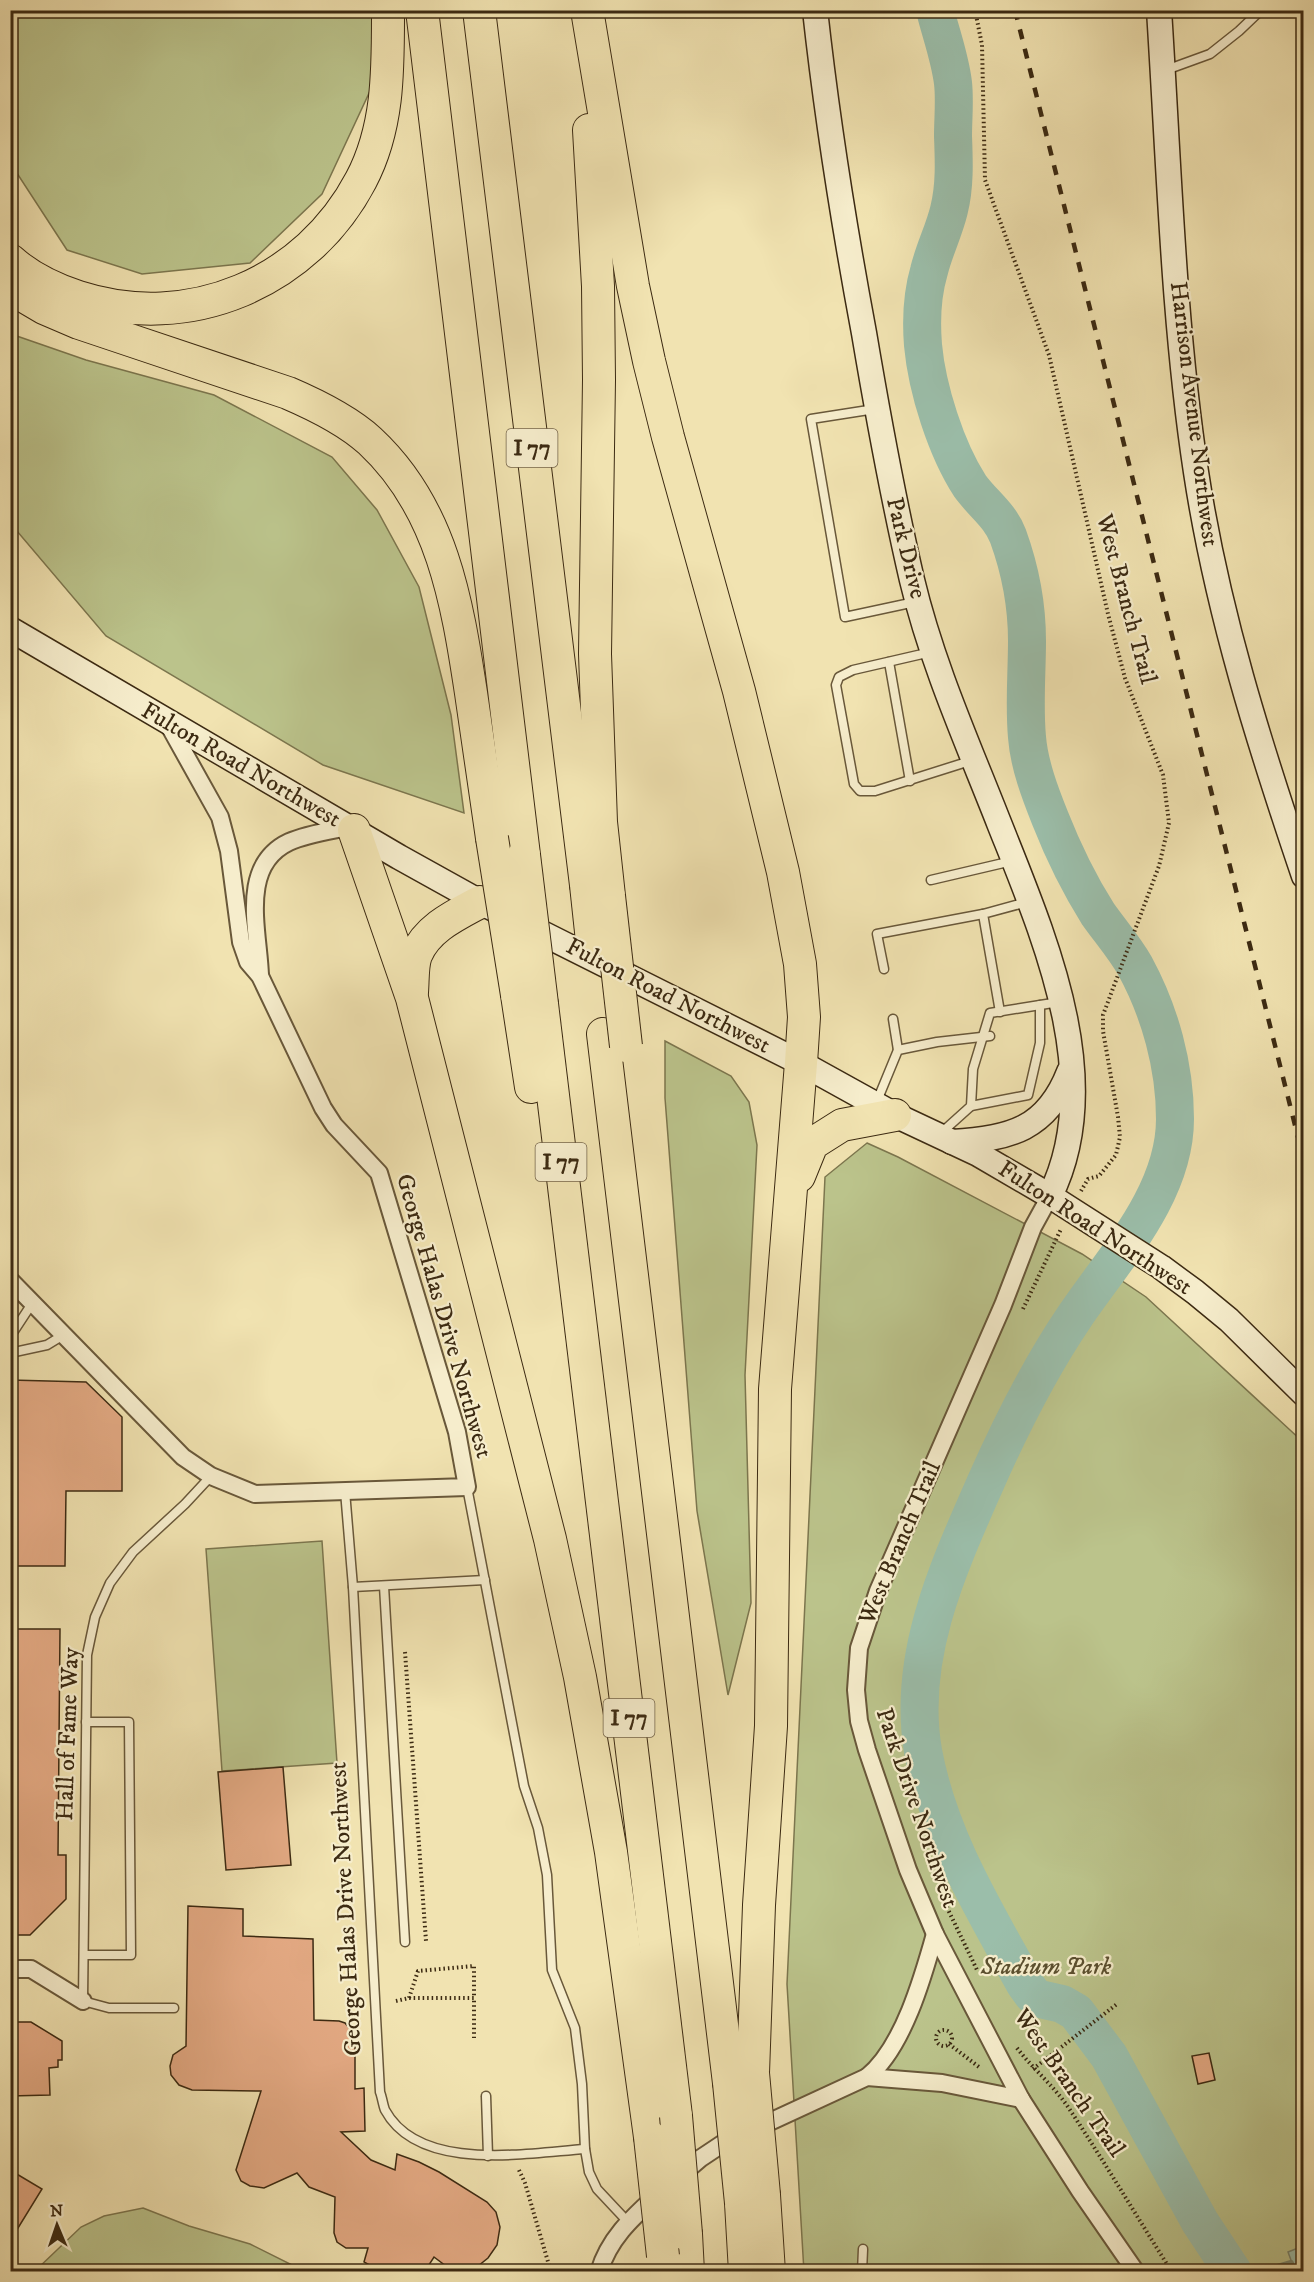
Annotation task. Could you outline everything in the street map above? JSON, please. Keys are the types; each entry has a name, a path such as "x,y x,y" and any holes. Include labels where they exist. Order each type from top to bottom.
{"highway":[{"path":"10,260 44,283 63,292 94,302 126,308 158,309 189,306 219,299 249,288 277,273 303,254 326,231 353,194 373,154 384,111 388,65 388,10"},
{"name":"I 77","path":"422,10 524,855 529,999 580,1319 676,2116 686,2234 672,2266"},
{"name":"I 77","path":"480,10 615,1040 637,1319 741,2078"},
{"path":"585,10 598,286 595,654 601,822 597,891"},
{"path":"585,10 633,286 649,361 739,691 783,872 800,964 804,1017 776,1389 771,1726 759,1905 741,2078 752,2199 768,2271"},
{"path":"10,288 44,308 79,323 288,393 311,403 332,414 369,440 393,465 412,490 428,519 450,578 463,645 492,837 529,999"},
{"path":"351,829 412,998 550,1539 580,1677 611,1852 650,2137 672,2266"},
{"path":"412,998 416,955 431,932 447,920 480,902"},
{"path":"792,1194 812,1144 842,1125 886,1110"},
{"path":"745,2271 752,2199"}],"main road":[{"name":"Park Drive","path":"815,10 830,138 890,483 918,601 934,651 1030,901 1055,973 1051,1004 1071,1066 1072,1115 1068,1149 1062,1172 1050,1196"},
{"name":"Harrison Avenue Northwest","path":"1159,12 1181,339 1200,494 1212,561 1242,687 1304,876"},
{"name":"Fulton Road Northwest","path":"10,629 480,902 801,1063 1050,1196 1161,1267 1228,1320 1304,1394"},
{"name":"Park Drive","path":"945,1139 996,1137 1020,1130 1038,1120 1062,1092 1071,1066"}],"street":[{"name":"George Halas Drive Northwest","path":"10,1280 183,1457 211,1476 255,1494 467,1487 457,1432 379,1173 334,1125 322,1108 260,976 248,963 241,942 227,840 216,806 166,721"},
{"path":"231,873 260,873 272,855 286,844 351,829"},
{"name":"George Halas Drive Northwest","path":"260,873 255,916 260,976"},
{"name":"Park Drive Northwest","path":"867,2077 878,2068 890,2049 919,1992 935,1934 909,1870 859,1721 856,1690 859,1648 867,1620 902,1535 1004,1305 1033,1227 1050,1196"},
{"path":"935,1934 1021,2099 1136,2271"},
{"path":"10,1969 31,1969 83,2001"},
{"path":"599,2271 604,2255 627,2222 701,2158 722,2144 867,2077 942,2083 1021,2099"}],"lane":[{"path":"1120,10 1159,12"},
{"path":"1163,71 1209,54 1239,31 1261,10"},
{"path":"877,408 811,419 845,617 918,601"},
{"path":"934,651 853,670 839,677 836,685 854,784 860,791 875,791 974,759"},
{"path":"889,662 910,781"},
{"path":"931,880 1014,861"},
{"path":"884,969 877,934 983,914 1030,901"},
{"path":"983,914 1000,1012"},
{"path":"945,1139 971,1106 990,1013 1051,1004"},
{"path":"971,1106 1028,1095 1040,1043 1037,1032 1051,1004"},
{"path":"886,1110 898,1050 893,1019"},
{"path":"898,1050 986,1036"},
{"path":"1024,1065 1036,1064"},
{"path":"10,1337 34,1302"},
{"path":"10,1353 47,1345 65,1334"},
{"name":"Hall of Fame Way","path":"83,2001 87,1655 94,1617 110,1583 132,1552 185,1504 211,1476"},
{"name":"George Halas Drive Northwest","path":"467,1487 524,1786 538,1828 547,1875 552,1970 575,2028 589,2172 597,2189 627,2222"},
{"name":"George Halas Drive Northwest","path":"345,1491 353,1587 380,2092 385,2109 397,2124 415,2139 437,2148 459,2153 488,2156 585,2149"},
{"path":"353,1587 485,1580"},
{"path":"384,1586 405,1942"},
{"path":"84,1954 131,1955 129,1722 86,1722"},
{"path":"83,2001 109,2008 174,2007"},
{"path":"486,2096 488,2156"},
{"path":"862,2271 863,2250"}],"path":[{"name":"West Branch Trail","path":"975,10 982,45 985,180 1049,355 1108,615 1125,678 1163,775 1169,823 1159,866 1105,1007 1103,1031 1118,1117 1119,1146 1116,1155 1098,1176 1088,1179"},
{"path":"1020,1317 1056,1239"},
{"path":"404,1649 426,1941"},
{"path":"937,1887 979,1973"},
{"path":"409,1998 418,1971 474,1966 474,2038"},
{"path":"396,2001 409,1998 474,1998"},
{"path":"1033,2069 1117,2004"},
{"path":"946,2030 951,2033 952,2038 949,2044 944,2046 939,2044 936,2040 939,2032 946,2030"},
{"path":"949,2044 980,2067"},
{"name":"West Branch Trail","path":"1016,2046 1033,2069 1044,2076 1067,2106 1172,2271"},
{"path":"519,2170 551,2271"}],"green space":[{"path":"10,11 376,11 370,91 322,194 250,263 142,274 67,250 11,164"},
{"path":"11,334 86,360 214,395 332,457 377,510 419,587 451,715 464,813 323,765 106,636 11,524"},
{"path":"665,1041 731,1076 749,1102 757,1145 745,1375 751,1603 728,1695 697,1511 665,1098"},
{"name":"Stadium Park","path":"867,1143 1082,1254 1146,1297 1303,1442 1303,2271 804,2272 787,1984 825,1177"},
{"path":"322,1541 337,1763 222,1771 206,1549"},
{"path":"143,2208 189,2226 250,2244 304,2271 35,2271 81,2227 104,2216"}],"shaded area":[{"path":"1303,2246 1303,2271 1295,2271 1288,2252"}],"building":[{"path":"10,1380 86,1382 122,1417 122,1491 66,1491 65,1566 10,1566"},
{"path":"10,1629 60,1629 58,1855 66,1855 66,1899 30,1935 10,1935"},
{"path":"283,1767 291,1865 226,1870 218,1772"},
{"path":"188,1906 243,1909 243,1936 313,1939 314,2020 339,2021 345,2023 351,2030 355,2044 355,2089 364,2088 365,2131 341,2132 371,2160 395,2170 397,2154 439,2172 487,2202 496,2212 500,2227 497,2245 488,2258 478,2266 463,2268 446,2266 434,2257 425,2271 380,2271 364,2262 368,2248 346,2248 337,2242 334,2233 335,2197 309,2187 297,2173 264,2188 250,2186 241,2181 236,2170 261,2091 192,2090 179,2085 171,2075 170,2066 173,2055 186,2046"},
{"path":"10,2022 31,2022 62,2041 62,2060 58,2060 58,2067 49,2068 50,2095 10,2096"},
{"path":"1209,2053 1215,2080 1198,2084 1192,2056"},
{"path":"10,2170 42,2189 10,2241"}],"waterway":[{"path":"935,10 948,55 953,83 954,173 949,210 931,263 923,298 922,336 933,399 961,471 970,486 1001,522 1008,536 1019,574 1026,614 1026,725 1028,747 1039,789 1060,843 1084,891 1135,966 1152,1002 1169,1059 1175,1119 1172,1147 1165,1173 1154,1199 1124,1248 1062,1336 1026,1398 957,1548 934,1614 926,1647 921,1681 920,1716 923,1751 930,1783 951,1842 978,1900 1025,1984 1033,1995 1040,1999 1062,2004 1076,2012 1109,2056 1200,2222 1233,2272"},
{"path":"1260,2272 1291,2263"}],"railway":[{"path":"1015,10 1304,1161"}]}
